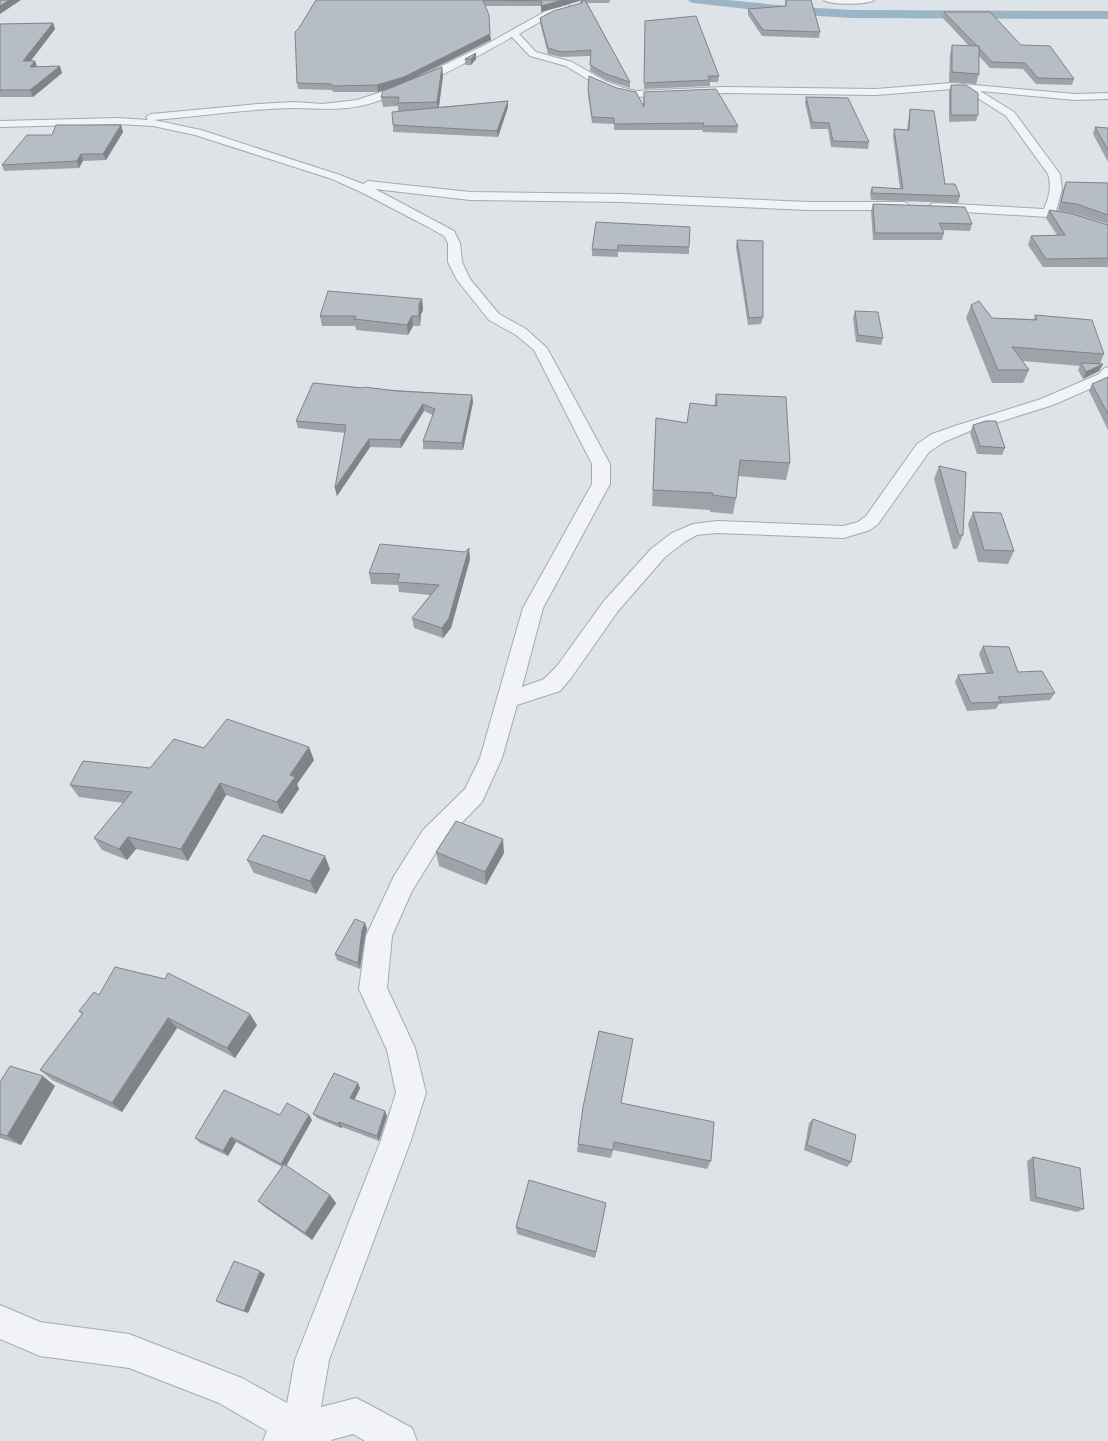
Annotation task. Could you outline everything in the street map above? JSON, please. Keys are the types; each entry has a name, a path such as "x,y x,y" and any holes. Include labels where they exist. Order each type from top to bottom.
{"street":[{"path":"828,0 870,0"},
{"path":"118,121 178,113 294,105 323,108 358,102 416,83 450,64 490,46 549,13 578,5"},
{"path":"513,32 533,54 569,64 602,83 621,91 636,94 724,90 876,92 942,86 963,86 1075,97 1108,96"},
{"path":"963,86 1010,114 1054,174 1057,181 1057,190 1049,213"},
{"path":"0,124 118,121 153,123 197,132 336,177 366,190 449,234 454,243 455,262 464,280 494,317 521,332 540,348 601,464 600,484 532,608 491,758 474,795 432,837 403,884 379,936 373,989 401,1048 412,1093 396,1140 312,1360 298,1437"},
{"path":"353,184 477,196 623,198 808,206 921,206 1049,213 1069,217 1108,230"},
{"path":"506,700 552,686 564,672 611,606 658,553 679,537 693,530 717,527 844,532 864,526 872,520 923,448 938,438 964,428 1047,402 1105,377 1108,372"},
{"path":"0,1322 40,1338 129,1351 230,1390 298,1437"},
{"path":"298,1437 356,1416 399,1441"}],"building":[{"path":"0,0 9,0 0,6"},
{"path":"316,0 483,0 489,15 490,34 404,77 377,85 332,86 331,84 297,83 295,32"},
{"path":"483,0 563,0 541,6 542,1"},
{"path":"583,0 585,0 630,82 606,74 590,65 591,50 561,52 548,48 540,18 553,11 582,3"},
{"path":"786,0 811,0 820,32 763,30 748,9 786,6"},
{"path":"944,12 990,12 1021,45 1050,46 1074,79 1038,78 1025,63 992,62 979,48 979,46 977,46"},
{"path":"696,16 719,76 708,76 710,80 644,83 645,21"},
{"path":"53,23 23,61 35,61 30,67 60,66 30,90 0,90 0,24"},
{"path":"952,45 979,46 979,74 952,72"},
{"path":"476,53 471,59 465,59"},
{"path":"442,67 437,102 398,103 399,97 381,97 383,91"},
{"path":"589,76 617,88 636,92 644,107 644,92 716,89 738,126 703,126 704,123 614,124 614,118 592,117 588,89"},
{"path":"951,85 966,85 978,93 978,115 951,115"},
{"path":"806,97 848,98 869,142 833,141 829,123 812,122"},
{"path":"508,101 497,131 393,125 392,112"},
{"path":"910,109 934,111 945,184 955,184 960,196 872,193 872,187 903,189 894,129 909,130"},
{"path":"56,125 121,125 103,154 81,154 77,161 2,165 27,135 52,135"},
{"path":"1095,127 1108,128 1108,150"},
{"path":"1066,182 1108,183 1108,215 1077,204 1061,202"},
{"path":"873,204 965,207 972,224 939,223 944,233 875,233"},
{"path":"1049,210 1069,213 1108,225 1108,258 1046,259 1031,236 1065,235"},
{"path":"596,222 690,227 689,247 618,245 618,250 592,249"},
{"path":"737,240 763,241 763,317 749,318"},
{"path":"328,291 422,299 419,304 419,316 412,316 407,325 354,319 356,316 320,316"},
{"path":"979,301 992,318 1037,320 1035,315 1092,320 1104,354 1012,347 1029,370 998,370 971,305"},
{"path":"855,311 878,312 883,338 858,335"},
{"path":"1081,363 1103,364 1086,372"},
{"path":"1108,377 1108,414 1092,384"},
{"path":"313,383 397,391 472,395 462,443 423,441 435,409 423,404 400,440 369,439 335,488 346,425 296,421"},
{"path":"716,394 786,397 790,463 740,460 736,498 712,495 713,493 653,490 656,418 687,423 690,403 717,406"},
{"path":"986,421 996,421 1005,448 980,446 973,425"},
{"path":"939,466 966,472 963,535 959,536"},
{"path":"973,512 1001,513 1014,551 984,550"},
{"path":"380,544 465,552 469,548 449,618 442,628 412,618 439,585 397,582 400,574 369,573"},
{"path":"983,646 1009,647 1018,672 1042,671 1055,693 998,697 1001,702 971,703 958,675 993,673"},
{"path":"227,719 309,747 290,775 295,777 277,802 220,783 181,849 128,837 119,849 94,838 132,792 70,785 83,761 150,768 174,739 204,748"},
{"path":"456,821 503,839 485,872 436,852"},
{"path":"263,835 325,856 310,881 247,860"},
{"path":"355,919 365,923 362,930 358,963 335,954"},
{"path":"115,967 165,979 168,973 250,1014 227,1048 168,1018 112,1103 40,1070 83,1013 79,1011 94,992 99,995"},
{"path":"599,1031 633,1039 621,1103 714,1122 711,1161 614,1142 613,1150 578,1144 583,1107"},
{"path":"10,1066 43,1076 7,1136 0,1134 0,1082"},
{"path":"334,1073 358,1083 350,1098 385,1111 377,1136 339,1122 338,1124 313,1114"},
{"path":"224,1090 280,1115 287,1103 309,1115 281,1164 231,1137 223,1151 195,1138"},
{"path":"813,1119 856,1135 851,1162 807,1145"},
{"path":"1033,1157 1080,1168 1084,1209 1036,1197"},
{"path":"284,1164 330,1195 305,1233 258,1201"},
{"path":"529,1180 606,1203 596,1252 516,1227"},
{"path":"234,1261 260,1271 244,1311 216,1301"}],"waterway":[{"path":"694,0 799,11 853,14 1108,15"}]}
